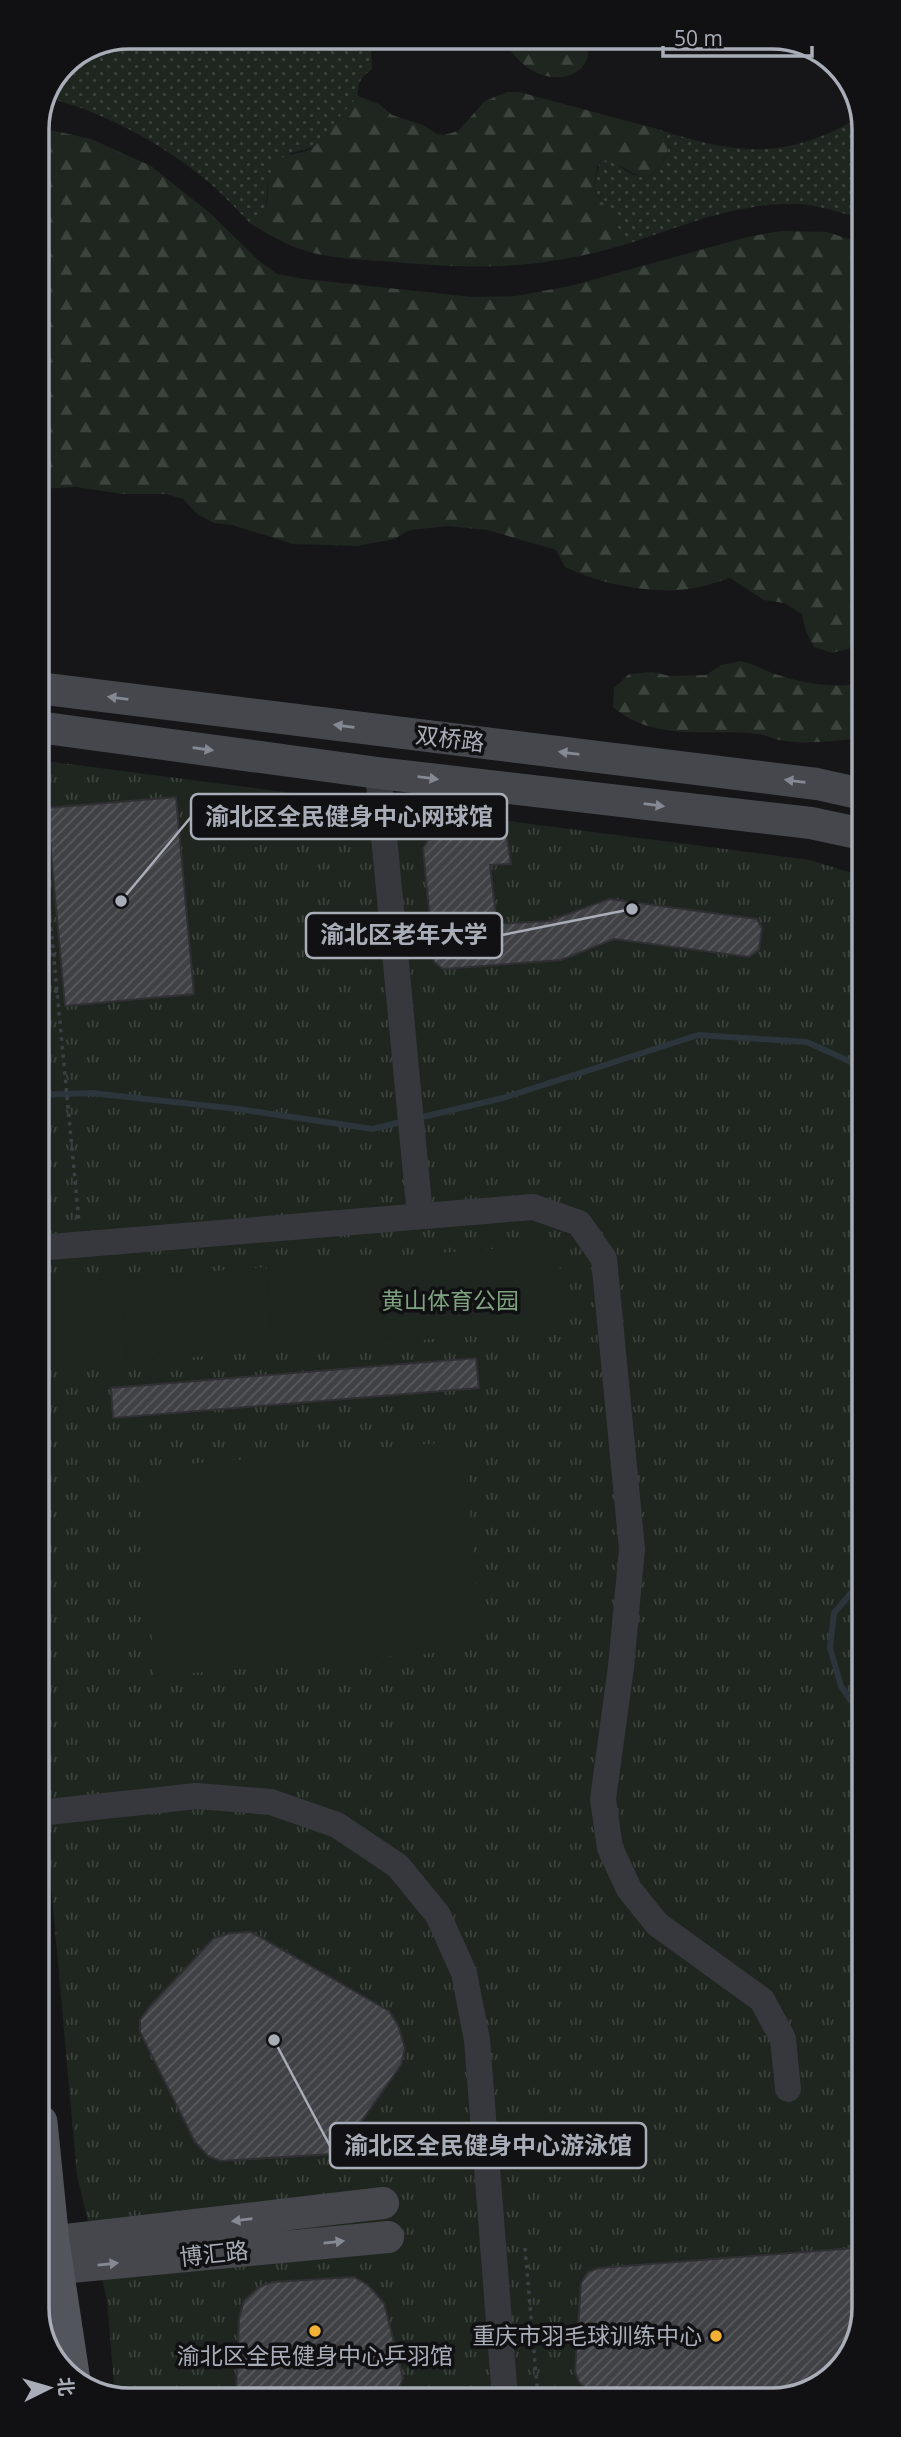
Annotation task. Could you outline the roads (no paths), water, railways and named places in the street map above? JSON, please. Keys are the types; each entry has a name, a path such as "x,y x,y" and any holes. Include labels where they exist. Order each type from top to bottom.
{"main road":[{"name":"双桥路","path":"49,689 817,783 852,792"},
{"name":"双桥路","path":"49,728 378,773 811,823 852,832"},
{"name":"博汇路","path":"49,2256 383,2203"},
{"name":"博汇路","path":"49,2256 387,2237"},
{"path":"49,2266 67,2353"}],"street":[{"path":"378,773 420,1216"},
{"path":"49,1247 533,1207 579,1223 604,1259 632,1549 621,1667 603,1799 610,1848 629,1889 657,1924 762,2000 783,2039 788,2089"},
{"path":"49,1812 197,1796 271,1802 337,1825 378,1852 398,1866 438,1915 464,1973 477,2040 504,2388"}],"waterway":[{"path":"418,1118 503,1098 698,1035 807,1042 852,1062"},
{"path":"49,1095 91,1093 238,1109 373,1129 404,1121"},
{"path":"852,1592 834,1613 830,1648 841,1686 852,1702"}],"place":[{"name":"渝北区全民健身中心网球馆","path":"121,901"},
{"name":"渝北区老年大学","path":"632,909"},
{"name":"渝北区全民健身中心游泳馆","path":"274,2040"},
{"name":"渝北区全民健身中心乒羽馆","path":"315,2331"},
{"name":"重庆市羽毛球训练中心","path":"716,2336"}],"park label":[{"name":"黄山体育公园","path":"450,1301"}]}
